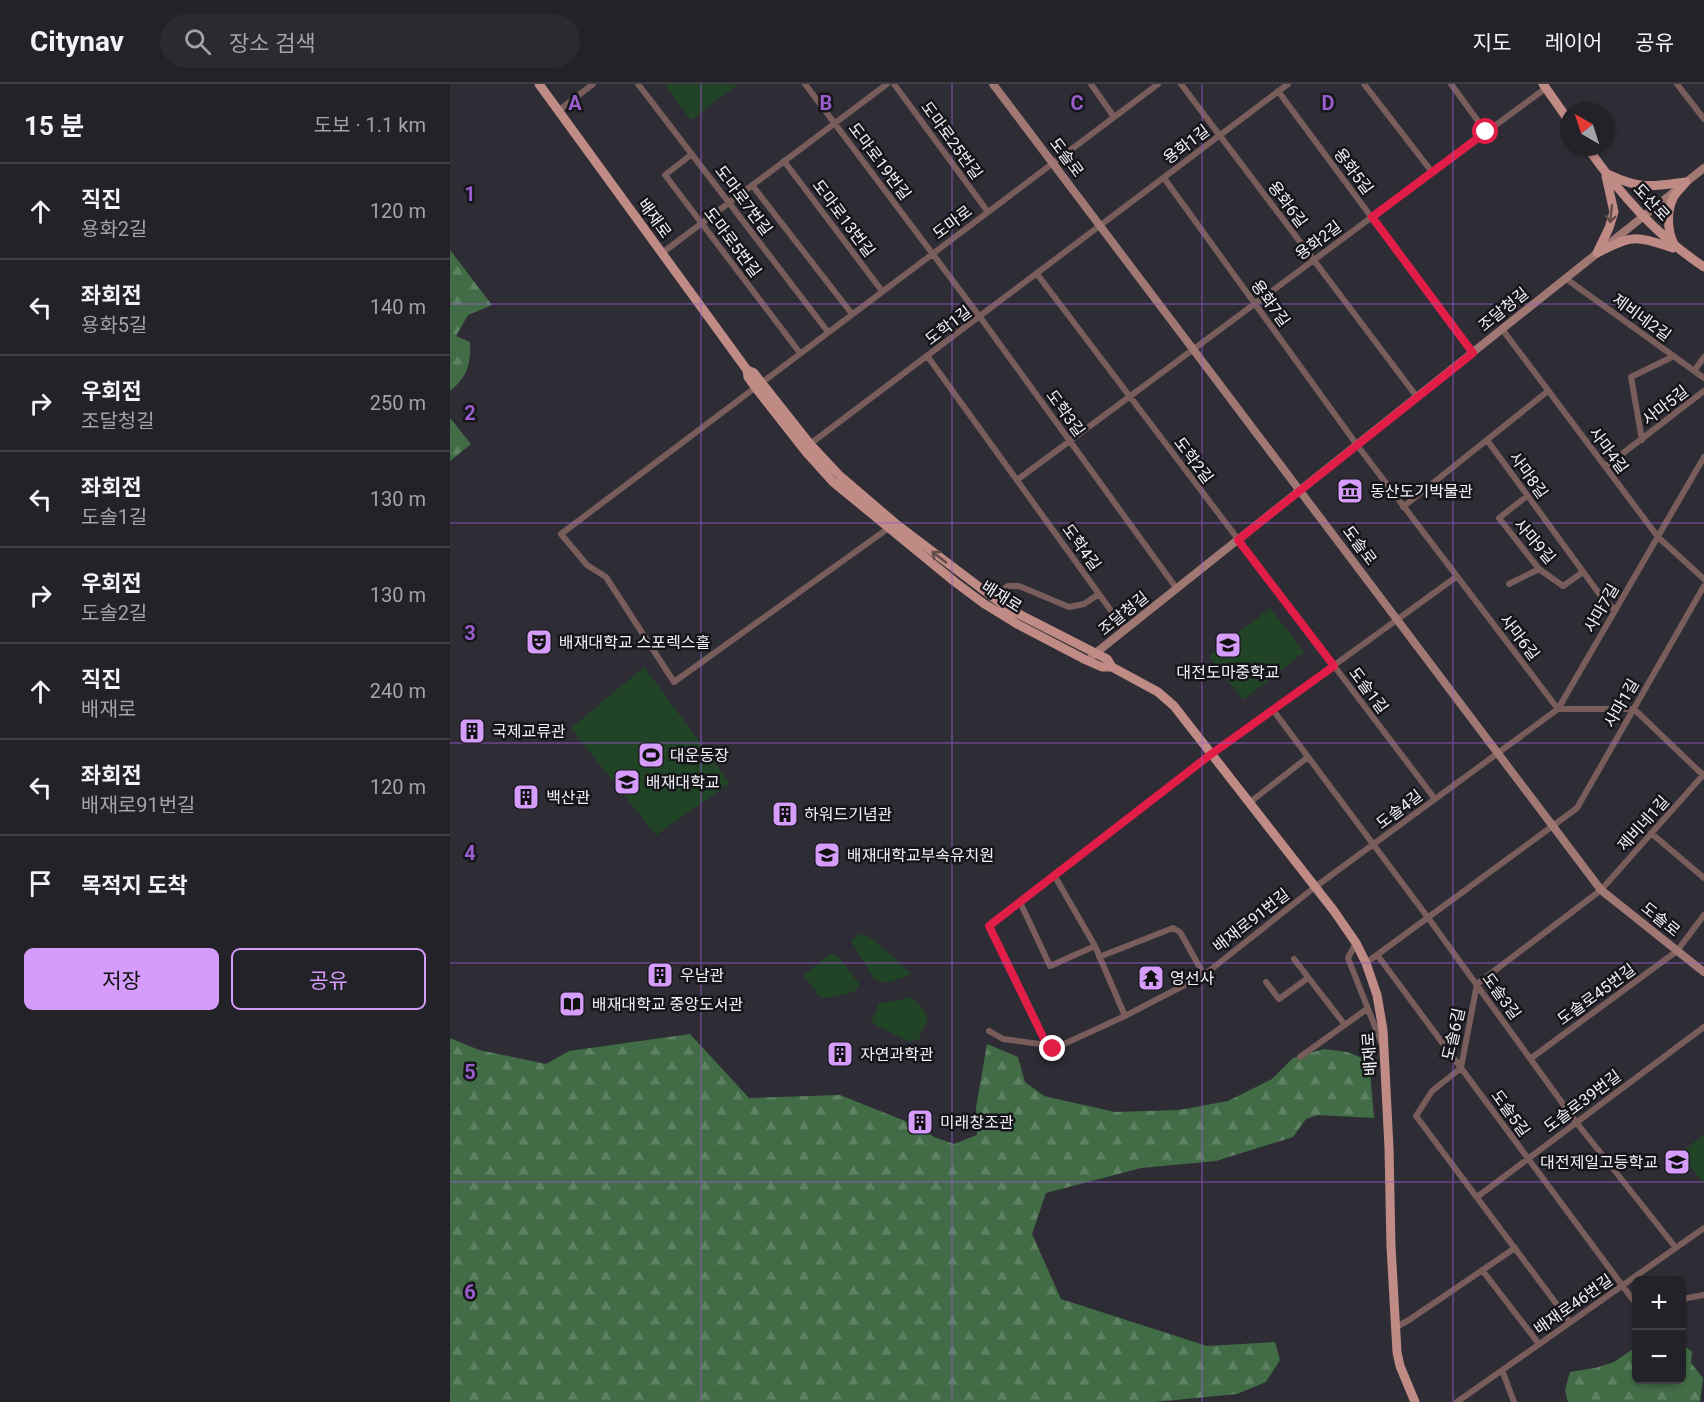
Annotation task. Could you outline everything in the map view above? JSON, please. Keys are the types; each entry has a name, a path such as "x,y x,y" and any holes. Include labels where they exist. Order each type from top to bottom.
{"main road":[{"name":"배재로","path":"539,84 747,370 754,373 758,385 806,452 892,526 958,578 983,603 1086,660 1102,667 1112,667 1158,692 1174,706 1356,943 1377,995 1385,1051 1391,1247 1396,1327 1400,1366 1415,1402"},
{"path":"1545,86 1560,108"},
{"name":"도산로","path":"1594,156 1643,217 1677,249 1704,267"},
{"path":"1606,173 1629,185 1651,187 1686,182"},
{"path":"1597,253 1614,212 1606,173"},
{"path":"1677,249 1669,233 1669,215 1674,197 1686,182"},
{"path":"1597,253 1620,241 1634,238 1677,249"},
{"name":"배재로","path":"758,385 810,444 837,479"},
{"name":"배재로","path":"958,578 1024,618 1107,659 1112,667"}],"street":[{"path":"558,111 593,84"},
{"name":"도마로7번길","path":"638,84 828,332"},
{"name":"도마로19번길","path":"806,84 933,254"},
{"path":"662,253 886,84"},
{"name":"도마로25번길","path":"894,84 988,212"},
{"name":"도솔로","path":"993,84 1602,890 1704,972"},
{"path":"1091,84 1114,117"},
{"name":"도마로","path":"758,385 1158,84"},
{"name":"용화6길","path":"1181,84 1417,397"},
{"name":"용화1길","path":"1100,226 1288,84"},
{"path":"1364,84 1432,172"},
{"path":"1451,84 1486,132"},
{"path":"1677,84 1704,119"},
{"name":"용화2길","path":"1193,349 1545,86"},
{"name":"용화5길","path":"1278,92 1473,353"},
{"name":"도마로5번길","path":"692,154 664,175 800,353"},
{"name":"도마로13번길","path":"784,161 882,291"},
{"name":"조달청길","path":"1086,660 1704,168"},
{"name":"용화7길","path":"1164,178 1357,445"},
{"path":"752,184 852,314"},
{"name":"도학1길","path":"810,444 1100,226"},
{"name":"도학3길","path":"933,254 1177,589"},
{"name":"도학2길","path":"1037,274 1238,540"},
{"name":"제비네2길","path":"1565,279 1704,378"},
{"name":"사마4길","path":"1502,329 1658,537 1704,579"},
{"path":"1017,480 1193,349"},
{"name":"사마5길","path":"1642,440 1631,376 1674,356"},
{"name":"도학4길","path":"928,357 1125,630"},
{"path":"1694,371 1704,357"},
{"path":"758,385 561,534 587,565 606,577 674,682 892,526"},
{"path":"1403,507 1548,391"},
{"name":"사마5길","path":"1605,467 1704,391"},
{"name":"사마8길","path":"1487,440 1603,599 1615,610"},
{"name":"사마6길","path":"1357,445 1558,709"},
{"name":"사마7길","path":"1498,753 1558,709 1704,457"},
{"name":"사마9길","path":"1527,495 1498,518 1539,569 1563,586 1583,572"},
{"name":"도솔1길","path":"1238,540 1435,799"},
{"path":"1509,584 1539,569"},
{"path":"1047,1045 989,926 1210,755 1456,577"},
{"path":"992,598 1008,586 1019,586 1070,607 1084,604 1099,594"},
{"name":"사마1길","path":"1553,825 1576,808 1704,586"},
{"path":"1558,709 1634,709 1704,775"},
{"name":"도솔3길","path":"1273,710 1429,918 1576,1122 1676,1248"},
{"name":"도솔4길","path":"1315,887 1498,753"},
{"path":"1249,803 1308,757"},
{"name":"제비네1길","path":"1602,890 1704,775"},
{"path":"1366,963 1553,825"},
{"path":"1652,833 1704,878"},
{"path":"1054,875 1095,946 1125,1016"},
{"name":"배재로91번길","path":"989,1031 1003,1039 1047,1045 1053,1049 1125,1016 1204,975 1315,887"},
{"path":"1477,984 1602,890"},
{"path":"1020,902 1050,966 1095,946"},
{"name":"도솔로45번길","path":"1530,1059 1677,951 1704,915"},
{"name":"배재로91번길","path":"1100,957 1173,928 1180,932 1204,975"},
{"path":"1356,943 1348,958 1385,1051"},
{"name":"도솔5길","path":"1378,956 1632,1299"},
{"name":"배재로","path":"1294,959 1345,1025"},
{"path":"1266,982 1279,999 1308,978"},
{"name":"도솔6길","path":"1477,984 1461,1068 1432,1091 1416,1116 1570,1322"},
{"name":"배재로","path":"1300,1057 1367,1009"},
{"name":"도솔로39번길","path":"1477,1197 1704,1027"},
{"name":"배재로46번길","path":"1457,1402 1704,1228"},
{"path":"1396,1327 1515,1248"},
{"path":"1482,1270 1539,1344"},
{"path":"1686,1298 1704,1295"},
{"path":"1502,1370 1514,1402"}],"green space":[{"path":"664,84 738,84 691,120"},
{"path":"450,250 492,305 468,315 456,336 470,342 470,357 467,370 450,391"},
{"path":"450,418 471,444 450,461"},
{"path":"1270,608 1304,652 1243,700 1209,656"},
{"name":"대운동장","path":"644,667 730,783 656,835 571,728"},
{"path":"861,934 873,939 912,974 887,983 874,979 851,940"},
{"path":"830,954 840,958 859,984 855,991 832,998 820,997 804,975"},
{"path":"912,997 928,1018 918,1040 910,1042 871,1023 879,1004"},
{"path":"690,1034 749,1098 840,1095 920,1127 934,1137 954,1144 977,1135 976,1108 987,1044 1018,1057 1025,1082 1044,1096 1115,1112 1179,1110 1228,1101 1272,1079 1293,1058 1324,1049 1347,1052 1369,1061 1374,1118 1318,1115 1306,1119 1293,1137 1216,1161 1141,1168 1046,1193 1032,1234 1061,1299 1207,1346 1275,1342 1280,1360 1266,1382 1237,1394 1155,1402 450,1402 450,1038 479,1050 546,1064 569,1051"},
{"path":"1704,1135 1704,1184 1680,1153"},
{"path":"1686,1347 1692,1352 1691,1363 1703,1378 1700,1402 1568,1402 1565,1390 1570,1372 1614,1362 1632,1350 1632,1384 1686,1384"}],"place":[{"name":"동산도기박물관","path":"1350,491"},
{"name":"배재대학교 스포렉스홀","path":"539,642"},
{"name":"대전도마중학교","path":"1228,645"},
{"name":"국제교류관","path":"472,731"},
{"name":"대운동장","path":"651,755"},
{"name":"배재대학교","path":"627,782"},
{"name":"백산관","path":"526,797"},
{"name":"하워드기념관","path":"785,814"},
{"name":"배재대학교부속유치원","path":"827,855"},
{"name":"우남관","path":"660,975"},
{"name":"영선사","path":"1151,978"},
{"name":"배재대학교 중앙도서관","path":"572,1004"},
{"name":"자연과학관","path":"840,1054"},
{"name":"미래창조관","path":"920,1122"},
{"name":"대전제일고등학교","path":"1677,1162"}],"route":[{"path":"1053,1049 1047,1045 989,926 1210,755 1334,666 1238,540 1473,353 1372,217 1486,132"}]}
